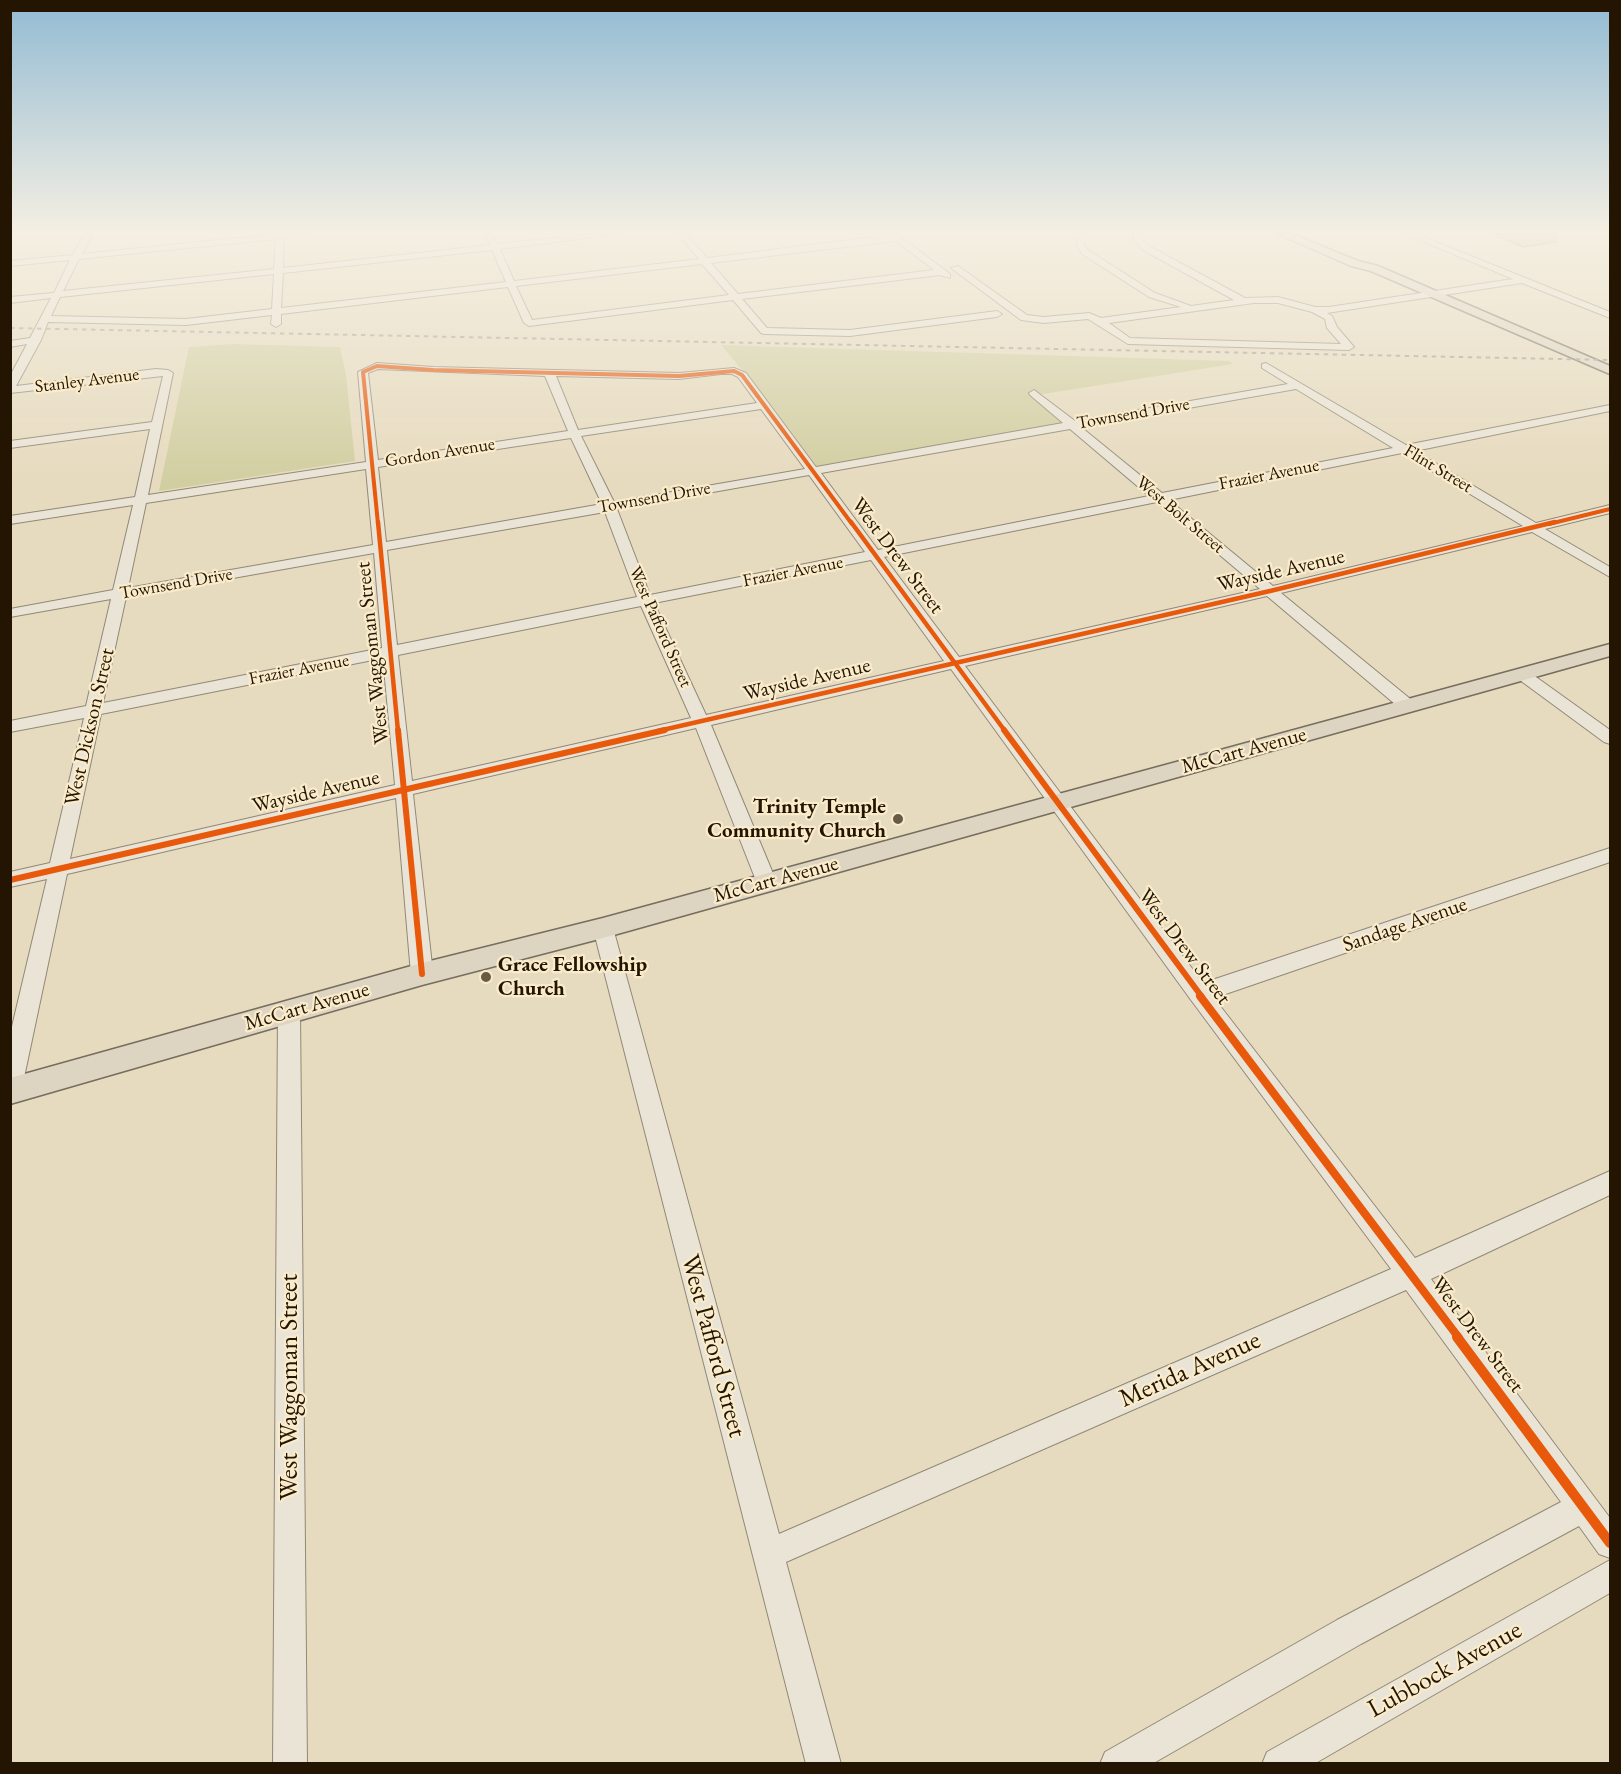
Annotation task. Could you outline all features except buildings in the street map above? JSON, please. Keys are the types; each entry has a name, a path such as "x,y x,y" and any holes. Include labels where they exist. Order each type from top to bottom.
{"main road":[{"path":"1485,317 1528,336 1545,340 1611,370"},
{"path":"1528,336 1535,342 1611,376"},
{"name":"McCart Avenue","path":"10,1089 422,974 603,928 1611,650"}],"street":[{"path":"10,389 46,319 165,323 228,317"},
{"path":"276,317 276,324"},
{"path":"526,317 529,323 580,317"},
{"path":"752,317 764,331 850,333 1001,317"},
{"path":"1023,317 1029,320 1072,317"},
{"path":"1085,317 1100,321 1128,341 1349,347 1332,328 1327,317"},
{"path":"1100,321 1129,317"},
{"path":"10,344 36,340"},
{"name":"West Waggoman Street","path":"422,974 370,464 363,372 377,366 549,373"},
{"name":"Flint Street","path":"1266,366 1611,573"},
{"name":"Stanley Avenue","path":"10,389 163,372"},
{"name":"West Dickson Street","path":"10,1089 168,376 168,373 163,372"},
{"name":"West Drew Street","path":"549,373 679,376 734,372 747,379 1198,994 1412,1274 1611,1543"},
{"name":"West Pafford Street","path":"549,373 574,433 609,506 646,602 701,721 767,883"},
{"name":"Townsend Drive","path":"10,613 1298,385"},
{"name":"West Bolt Street","path":"1034,393 1408,706"},
{"name":"Gordon Avenue","path":"10,520 140,502 370,464 764,405"},
{"name":"Frazier Avenue","path":"10,727 1611,408"},
{"path":"10,445 157,425"},
{"name":"Wayside Avenue","path":"10,880 1270,591 1611,509"},
{"path":"1522,675 1611,738"},
{"name":"Sandage Avenue","path":"1198,994 1611,855"},
{"name":"West Pafford Street","path":"603,928 824,1764"},
{"name":"West Waggoman Street","path":"289,1011 290,1764"},
{"name":"Merida Avenue","path":"768,1554 1412,1274 1611,1183"},
{"path":"1117,1764 1349,1632 1584,1507"},
{"name":"Lubbock Avenue","path":"1278,1764 1611,1576"}],"shaded area":[{"path":"233,344 340,347 346,375 355,461 159,491 189,347"},
{"path":"721,345 1229,361 1233,364 1031,396 1063,424 817,466 772,406"}],"railway":[{"path":"10,328 1610,360"}],"cycle path":[{"path":"422,974 363,372 377,366 433,370 679,376 734,371 742,375 1199,994 1411,1274 1610,1543"},
{"path":"10,880 1270,591 1610,509"}],"place":[{"name":"Trinity Temple Community Church","path":"898,819"},
{"name":"Grace Fellowship Church","path":"486,977"}]}
